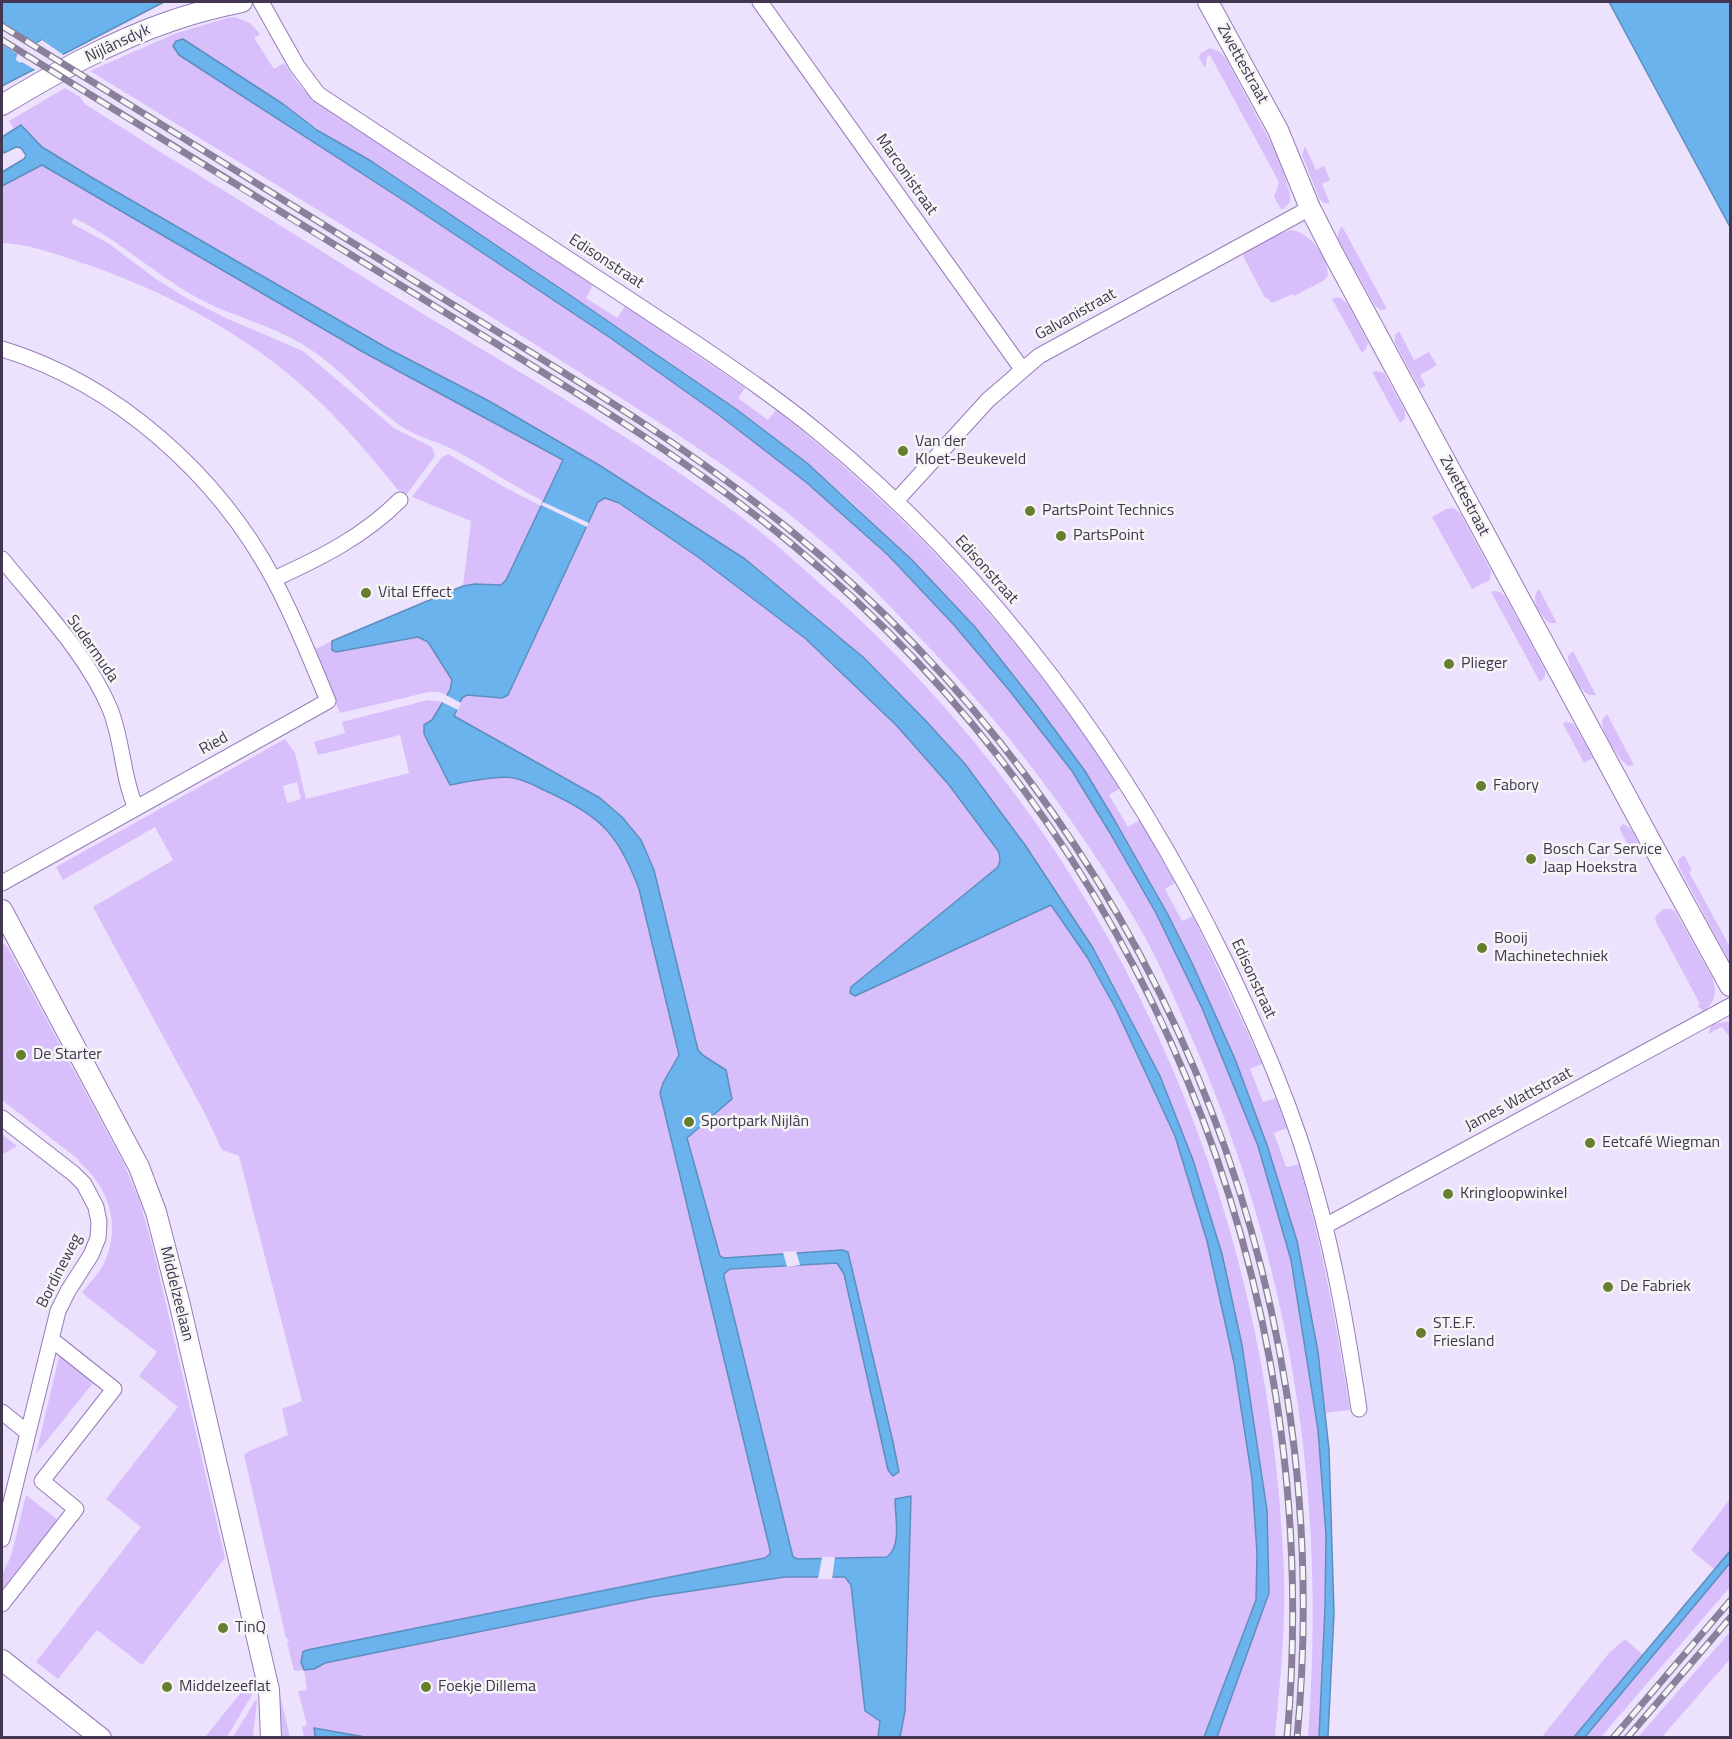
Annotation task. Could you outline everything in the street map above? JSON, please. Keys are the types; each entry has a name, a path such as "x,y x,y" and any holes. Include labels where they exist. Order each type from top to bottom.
{"street":[{"name":"Nijlânsdyk","path":"2,105 32,86 134,36 171,21 242,2"},
{"name":"Edisonstraat","path":"261,2 303,76 327,101 755,384 817,432 896,501 951,557 1028,645 1102,745 1152,823 1210,931 1264,1047 1306,1159 1325,1226 1338,1286 1359,1409"},
{"name":"Marconistraat","path":"760,2 1022,369"},
{"name":"Zwettestraat","path":"1208,2 1278,130 1311,208 1445,462 1731,986"},
{"name":"Galvanistraat","path":"896,501 988,400 1022,369 1056,346 1311,208"},
{"name":"Ried","path":"2,349 29,358 104,397 158,437 223,504 243,530 274,579 328,701 2,883"},
{"path":"274,579 348,543 384,516 400,500"},
{"name":"Sudermuda","path":"2,559 81,658 99,688 114,721 129,790 136,808"},
{"name":"Middelzeelaan","path":"3,917 139,1167 156,1212 179,1301 266,1679 271,1737"},
{"name":"James Wattstraat","path":"1325,1226 1731,1005"},
{"name":"Bordineweg","path":"2,1118 84,1184 96,1207 99,1222 98,1238 91,1256 58,1311 2,1539"},
{"path":"42,1481 114,1389 51,1339"},
{"path":"2,1412 28,1432"},
{"path":"2,1604 76,1509 42,1481 17,1474"},
{"path":"2,1660 101,1737"},
{"name":"Middelzeelaan","path":"262,1737 268,1708"}],"shaded area":[{"path":"235,17 250,23 260,34 254,38 274,69 284,63 298,84 317,103 593,285 586,298 617,318 625,306 745,388 738,398 768,420 776,410 826,451 920,538 964,585 1046,683 1121,788 1109,795 1128,827 1140,820 1175,883 1165,889 1182,921 1193,916 1262,1064 1250,1069 1263,1102 1276,1098 1287,1128 1274,1133 1286,1167 1299,1164 1328,1286 1350,1410 1325,1413 1318,1352 1297,1241 1267,1145 1235,1060 1192,963 1167,913 1085,771 975,627 856,506 807,463 736,409 371,161 183,39 176,41 406,202 609,337 719,415 807,483 888,555 954,625 1009,690 1072,771 1156,913 1202,1008 1258,1146 1291,1260 1318,1430 1326,1535 1319,1737 1308,1737 1313,1647 1312,1558 1306,1470 1294,1383 1278,1297 1255,1211 1228,1127 1160,967 1114,885 1038,775 982,706 872,588 833,551 787,513 720,463 614,394 431,279 90,71 174,34"},
{"path":"1210,48 1220,52 1226,59 1272,145 1290,194 1290,202 1283,209 1274,197 1279,182 1210,55 1207,57 1205,68 1199,58 1201,53"},
{"path":"65,88 80,97 85,104 162,153 634,443 714,497 780,548 824,587 925,686 1015,793 1092,909 1156,1031 1208,1160 1246,1293 1272,1430 1284,1571 1281,1675 1275,1737 1217,1737 1269,1593 1267,1510 1242,1345 1222,1254 1193,1160 1160,1076 1093,948 1025,845 965,764 926,721 863,657 745,559 599,465 489,401 387,348 91,177 42,147 20,125 14,129 9,121"},
{"path":"1305,146 1316,170 1324,166 1330,180 1322,184 1330,203 1324,203 1319,198 1302,155"},
{"path":"42,165 363,352 563,460 543,501 452,449 402,427 333,366 295,340 196,297 106,236 74,218 71,223 108,243 156,279 188,299 303,351 394,428 432,447 435,456 407,494 398,490 343,425 298,382 272,361 216,324 156,292 94,267 37,248 2,243 2,186"},
{"path":"1342,226 1387,309 1381,310 1375,306 1338,239"},
{"path":"1291,230 1305,235 1317,246 1325,261 1328,275 1323,281 1294,296 1293,294 1272,303 1265,298 1243,256 1244,253 1279,234"},
{"path":"1339,297 1347,303 1368,342 1362,353 1332,299"},
{"path":"1399,331 1414,360 1429,352 1437,365 1420,375 1426,386 1420,389 1395,343 1395,335"},
{"path":"1372,372 1384,373 1405,411 1405,419 1400,423"},
{"path":"448,454 541,506 506,580 501,585 463,586 471,521 412,497 442,457"},
{"name":"Sportpark Nijlân","path":"605,498 619,503 698,557 806,639 897,726 949,785 999,852 998,867 851,987 850,993 855,996 1051,905 1087,957 1116,1009 1175,1136 1207,1241 1234,1363 1252,1479 1257,1553 1256,1600 1204,1737 319,1738 313,1731 315,1737 304,1737 302,1727 307,1725 298,1691 307,1690 304,1670 294,1671 287,1642 290,1640 286,1638 244,1455 288,1435 282,1409 302,1401 239,1156 222,1150 204,1112 93,907 173,860 155,827 63,880 56,867 285,739 295,753 306,799 409,773 400,735 318,755 314,742 345,733 342,722 428,700 443,702 432,720 450,785 477,781 454,714 462,698 467,695 502,698 599,502","holes":["297,782 301,799 287,803 283,786"]},
{"path":"1453,508 1460,513 1491,571 1490,580 1472,589 1432,517 1446,509"},
{"path":"1539,589 1557,623 1550,623 1537,607 1535,598"},
{"path":"1491,592 1505,596 1545,670 1545,677 1540,682"},
{"path":"418,637 428,642 452,680 447,695 429,692 340,713 314,650 332,641 331,647 336,652"},
{"path":"1573,651 1596,695 1589,695 1585,692 1575,678 1568,656"},
{"path":"1607,714 1634,765 1628,766 1625,763 1608,739 1602,723"},
{"path":"1565,722 1575,726 1593,758 1584,763 1563,724"},
{"path":"1623,824 1632,831 1636,838 1640,849 1637,854 1632,852 1620,830"},
{"path":"1684,855 1692,870 1689,872 1730,947 1730,963 1679,867 1678,860"},
{"path":"1663,909 1675,911 1713,979 1714,997 1704,1011 1697,1006 1700,1004 1655,920"},
{"path":"2,942 8,948 123,1162 139,1199 153,1248 225,1558 142,1665 97,1630 58,1679 36,1662 141,1527 106,1499 178,1407 139,1376 157,1352 82,1293 102,1267 112,1238 110,1210 98,1183 79,1160 2,1100"},
{"path":"1730,1021 1730,1038 1722,1027 1708,1034 1712,1024"},
{"path":"2,1134 17,1146 2,1155"},
{"path":"59,1357 94,1382 36,1454"},
{"path":"26,1495 58,1520 2,1592 2,1575 11,1556"},
{"path":"1730,1499 1730,1551 1715,1570 1691,1550"},
{"path":"1730,1563 1730,1587 1601,1737 1585,1738"},
{"path":"1730,1632 1730,1659 1662,1737 1638,1737"},
{"path":"1625,1639 1643,1655 1574,1737 1541,1738 1609,1653"},
{"path":"252,1679 252,1695 227,1737 205,1737"},
{"path":"280,1695 290,1737 278,1737"},
{"path":"257,1700 253,1737 233,1737 255,1701"}],"water":[{"path":"2,2 164,2 2,86","holes":["42,40 47,45 20,63 16,55"]},
{"path":"1609,2 1730,2 1730,227"},
{"path":"183,39 283,104 317,130 371,161 561,289 736,409 807,463 912,560 975,627 1085,771 1167,913 1192,963 1235,1059 1267,1145 1297,1241 1318,1352 1329,1449 1334,1613 1328,1737 1319,1737 1326,1535 1318,1430 1291,1260 1258,1146 1202,1008 1156,913 1072,771 1009,690 954,625 888,555 807,483 719,415 609,337 179,55 173,46 176,41"},
{"path":"21,125 42,147 91,177 387,348 489,401 599,465 745,559 863,657 965,764 1025,845 1093,948 1160,1076 1193,1160 1222,1254 1242,1345 1267,1510 1269,1593 1217,1737 1204,1737 1256,1600 1257,1553 1252,1479 1234,1363 1207,1241 1175,1136 1116,1009 1087,957 1051,905 855,996 850,993 851,987 998,867 999,852 949,785 897,726 806,639 698,557 619,503 605,498 598,502 508,695 502,698 467,695 462,698 454,716 600,798 622,817 641,840 654,870 698,1050 726,1070 732,1099 687,1138 720,1256 724,1258 842,1250 848,1252 893,1442 899,1472 893,1476 888,1470 844,1274 837,1263 730,1269 724,1277 793,1557 798,1559 887,1557 895,1546 895,1499 911,1496 905,1711 900,1737 878,1737 880,1721 865,1711 851,1585 845,1577 785,1577 651,1597 325,1663 314,1669 304,1670 301,1662 303,1652 307,1650 765,1558 770,1554 770,1550 660,1093 679,1055 639,889 632,870 615,841 595,819 566,801 527,782 500,777 450,785 424,734 424,725 432,720 450,690 452,680 428,642 418,637 336,652 332,650 332,641 463,586 501,585 506,580 563,460 363,352 42,165 2,186 2,172 24,159 26,155 21,148 16,147 4,153 2,137"},
{"path":"1730,1551 1730,1563 1585,1737 1574,1737"},
{"path":"314,1728 365,1737 315,1737"}],"pier":[{"path":"2,23 36,44 42,40 65,56 37,71 20,63 16,60 17,54 2,44"},
{"path":"543,502 589,523 587,527 541,505"},
{"path":"444,694 461,703 458,710 440,701"},
{"path":"796,1251 800,1265 787,1267 783,1252"},
{"path":"822,1557 835,1557 832,1579 818,1579"}],"railway":[{"path":"2,26 571,377 661,435 748,497 790,530 917,647 1027,778 1120,919 1195,1070 1251,1229 1287,1395 1303,1565 1297,1738"},
{"path":"2,40 577,393 710,482 794,546 918,662 1025,791 1115,932 1188,1081 1242,1238 1277,1401 1292,1568 1287,1738"},
{"path":"1613,1738 1730,1601"},
{"path":"1627,1738 1730,1618"}],"place":[{"name":"Van der Kloet-Beukeveld","path":"903,451"},
{"name":"PartsPoint Technics","path":"1030,511"},
{"name":"PartsPoint","path":"1061,536"},
{"name":"Vital Effect","path":"366,593"},
{"name":"Plieger","path":"1449,664"},
{"name":"Fabory","path":"1481,786"},
{"name":"Bosch Car Service Jaap Hoekstra","path":"1531,859"},
{"name":"Booij Machinetechniek","path":"1482,948"},
{"name":"De Starter","path":"21,1055"},
{"name":"Sportpark Nijlân","path":"689,1122"},
{"name":"Eetcafé Wiegman","path":"1590,1143"},
{"name":"Kringloopwinkel","path":"1448,1194"},
{"name":"De Fabriek","path":"1608,1287"},
{"name":"ST.E.F. Friesland","path":"1421,1333"},
{"name":"TinQ","path":"223,1628"},
{"name":"Middelzeeflat","path":"167,1687"},
{"name":"Foekje Dillema","path":"426,1687"}]}
